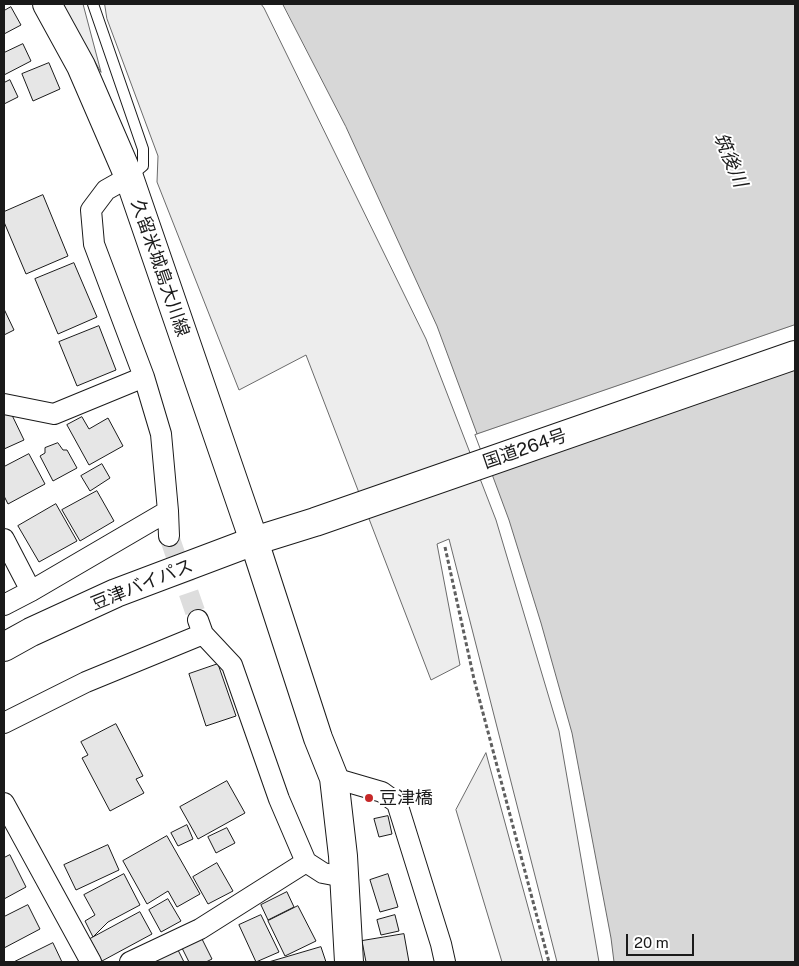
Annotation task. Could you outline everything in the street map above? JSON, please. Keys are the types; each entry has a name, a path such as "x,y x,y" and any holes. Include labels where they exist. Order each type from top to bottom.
{"main road":[{"name":"久留米城島大川線","path":"47,4 81,66 129,177 254,540 318,738 334,778 343,856 349,962"},
{"name":"国道264号","path":"254,540 315,522 795,355"},
{"name":"豆津バイパス","path":"4,649 31,632 116,594 254,540"}],"street":[{"path":"129,177 106,190 91,210 94,244 144,377 161,434 169,536"},
{"path":"4,404 54,414 144,377"},
{"path":"4,605 168,512"},
{"path":"4,539 31,591"},
{"path":"4,723 200,627 232,665 278,799 306,862 323,873 344,877"},
{"path":"334,778 382,792 397,803 445,962"},
{"path":"4,803 91,962"},
{"path":"130,962 200,929 306,862"}],"lane":[{"path":"93,4 143,149 143,166 129,177"}],"path":[{"path":"445,547 474,679 549,962"}],"shaded area":[{"path":"62,4 83,4 101,72"},
{"path":"105,4 261,4 264,8 426,339 496,520 559,731 599,962 557,962 449,539 437,544 460,665 431,680 306,355 239,390 157,182 158,156 107,19"},
{"path":"486,753 543,962 502,962 456,810"}],"water":[{"name":"筑後川","path":"283,4 795,4 795,962 614,962 572,733 509,520 437,326 346,127"}],"pier":[{"path":"795,325 795,367 489,472 475,435"}],"building":[{"path":"11,7 21,25 4,34 4,11"},
{"path":"23,44 31,61 4,75 4,53"},
{"path":"49,63 60,89 33,101 22,74"},
{"path":"10,80 18,97 4,104 4,83"},
{"path":"43,195 68,256 26,274 4,222 4,212"},
{"path":"74,263 97,317 58,334 35,279"},
{"path":"4,309 14,330 4,335"},
{"path":"99,326 116,370 77,386 59,342"},
{"path":"10,411 24,440 4,449 4,414"},
{"path":"82,417 89,429 108,418 123,446 89,465 67,425"},
{"path":"58,443 63,450 67,450 77,468 53,481 40,456 45,453 45,448"},
{"path":"29,454 45,484 8,504 4,496 4,467"},
{"path":"102,464 110,478 90,491 81,476"},
{"path":"97,491 114,521 80,541 62,510"},
{"path":"56,504 77,541 39,562 18,526"},
{"path":"218,664 236,716 206,726 189,674"},
{"path":"116,724 143,776 136,779 144,793 110,811 82,758 88,755 81,742"},
{"path":"227,781 245,813 198,839 180,807"},
{"path":"388,816 392,834 379,837 374,819"},
{"path":"187,825 193,839 178,846 171,833"},
{"path":"227,828 235,843 216,853 208,837"},
{"path":"167,836 200,894 177,907 168,891 147,904 123,861"},
{"path":"108,845 119,870 76,890 64,865"},
{"path":"10,855 26,887 4,899 4,858"},
{"path":"217,863 233,891 208,904 193,877"},
{"path":"124,874 140,905 108,922 93,937 85,921 95,915 84,895"},
{"path":"388,874 398,907 380,912 370,880"},
{"path":"287,892 294,907 268,920 261,905"},
{"path":"168,899 181,921 161,932 149,910"},
{"path":"28,905 40,929 4,948 4,917"},
{"path":"298,906 316,941 285,956 268,921"},
{"path":"140,912 152,934 102,961 90,939"},
{"path":"261,915 279,952 256,962 239,925"},
{"path":"395,915 399,931 381,935 377,920"},
{"path":"199,933 212,959 206,962 189,962 180,944"},
{"path":"404,934 409,962 366,962 362,941"},
{"path":"53,943 62,962 14,962"},
{"path":"321,947 326,962 269,962"},
{"path":"177,948 184,962 158,962 156,958"}],"tunnel":[{"path":"169,536 198,620"}],"place":[{"name":"豆津橋","path":"369,798"}]}
